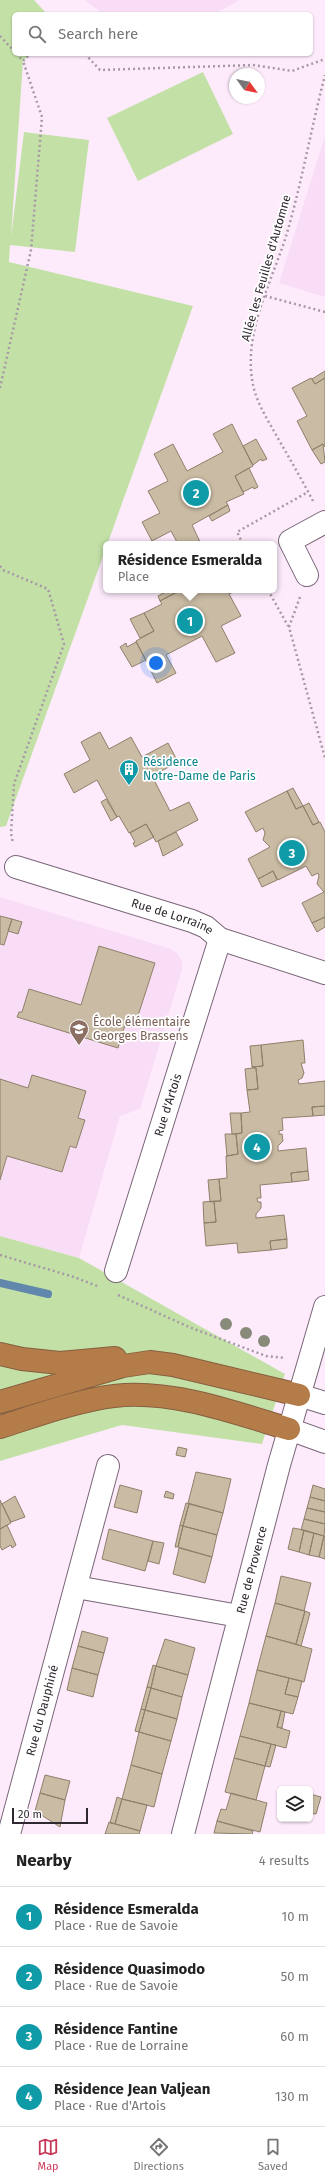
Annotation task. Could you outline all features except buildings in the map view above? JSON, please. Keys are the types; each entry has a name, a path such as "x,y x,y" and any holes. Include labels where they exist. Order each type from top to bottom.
{"highway":[{"path":"0,1354 35,1361 60,1363 125,1358 162,1363 299,1395"},
{"path":"0,1402 127,1365 145,1362 162,1363"},
{"path":"0,1427 106,1397 139,1396 198,1403 289,1429"},
{"path":"0,1402 32,1417"}],"street":[{"path":"308,575 290,541 325,522"},
{"name":"Rue de Lorraine","path":"16,867 192,921 206,927 220,939 325,973"},
{"name":"Rue d'Artois","path":"116,1270 220,939"},
{"name":"Rue de Provence","path":"183,1834 289,1429 325,1307"},
{"path":"299,1395 325,1403"},
{"path":"289,1429 325,1442"},
{"name":"Rue du Dauphiné","path":"12,1833 108,1466"},
{"path":"76,1587 240,1616"}],"path":[{"path":"0,36 12,49"},
{"path":"0,388 31,250 42,117 23,61 18,56"},
{"path":"23,61 28,56"},
{"path":"87,56 100,70 253,65 292,71 325,59"},
{"name":"Allée les Feuilles d'Automne","path":"325,75 289,225 277,265 265,296 254,336 250,366 254,390 266,416 325,522"},
{"path":"265,296 325,312"},
{"path":"242,541 237,532 308,492"},
{"path":"0,566 3,570 48,589 64,644 14,784 12,833 16,867"},
{"path":"289,627 308,575"},
{"path":"270,593 289,627 325,758"},
{"path":"0,1255 74,1277 102,1288"},
{"path":"115,1294 189,1327 266,1356 309,1361"}],"shaded area":[{"path":"84,0 240,0 218,12 101,12"},
{"path":"325,136 325,297 279,283"},
{"name":"École élémentaire Georges Brassens","path":"0,897 171,949 177,953 182,962 182,969 140,1109 120,1116 79,1258 0,1236"}],"green space":[{"path":"0,0 34,0 45,12 12,12 12,56 28,56 23,61 11,237 24,132 89,140 75,252 10,245 9,262 193,306 108,541 103,541 103,556 6,826 0,827"},
{"path":"203,72 233,134 138,181 107,118"},
{"path":"0,1236 79,1258 285,1374 262,1444 122,1425 0,1461"}],"waterway":[{"path":"0,1283 48,1294"}],"place":[{"name":"Résidence Quasimodo","path":"196,493"},
{"name":"Résidence Esmeralda","path":"190,621"},
{"name":"Résidence Notre-Dame de Paris","path":"129,786"},
{"name":"Résidence Fantine","path":"292,853"},
{"name":"École élémentaire Georges Brassens","path":"79,1046"},
{"name":"Résidence Jean Valjean","path":"257,1147"}]}
